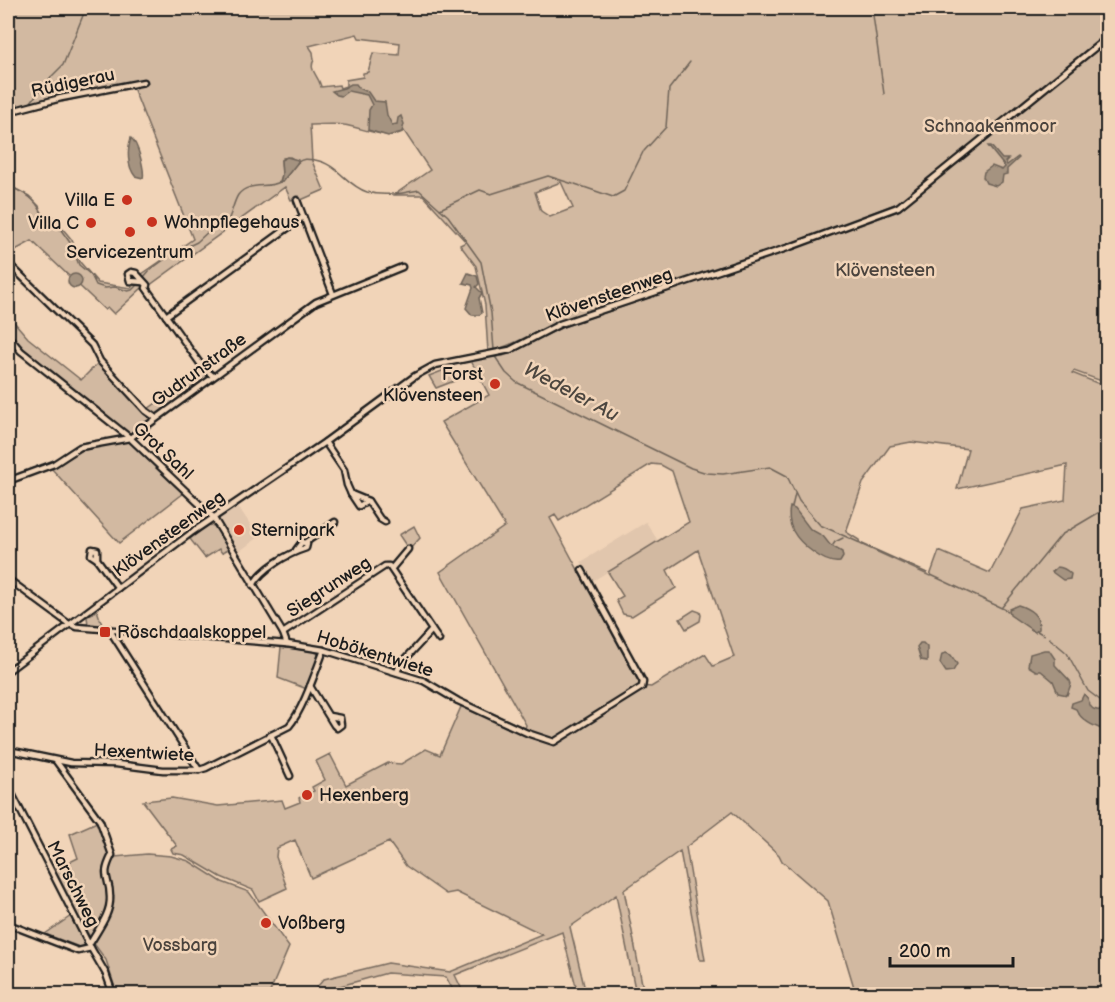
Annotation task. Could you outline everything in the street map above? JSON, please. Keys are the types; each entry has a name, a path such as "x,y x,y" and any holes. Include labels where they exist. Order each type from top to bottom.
{"street":[{"name":"Klövensteenweg","path":"8,671 213,517 325,442 415,376 435,365 500,354 560,324 790,247 904,204 1107,37"},
{"name":"Rüdigerau","path":"8,112 61,98 144,82"},
{"path":"297,200 333,294"},
{"path":"166,316 303,217"},
{"path":"8,263 92,345 100,361 146,411 156,418"},
{"name":"Gudrunstraße","path":"8,481 54,464 80,447 130,438 316,302 402,267"},
{"path":"144,282 128,280 129,273 134,272 144,282 204,369 213,376"},
{"name":"Grot Sahl","path":"8,337 21,351 130,438 213,517 283,633 287,644"},
{"path":"325,442 344,470 347,485 359,506 368,501"},
{"path":"351,494 368,501 384,522"},
{"path":"253,585 258,577 296,550 307,547 306,542 335,522"},
{"name":"Siegrunweg","path":"392,568 408,549"},
{"path":"97,559 118,588"},
{"name":"Siegrunweg","path":"283,633 385,566 392,568 439,640"},
{"name":"Hobökentwiete","path":"69,624 287,644 324,650 424,681 458,701 527,733 554,742 642,687 643,682 582,570"},
{"path":"248,577 258,577"},
{"path":"8,579 69,624"},
{"path":"80,616 83,627"},
{"path":"109,629 199,770"},
{"path":"397,672 400,665 432,630"},
{"name":"Hexentwiete","path":"8,750 56,760 163,770 199,770 272,735 291,723 310,686 324,650"},
{"path":"310,686 329,717"},
{"path":"272,735 290,776"},
{"path":"8,924 78,951 89,945 108,911 110,898 105,868 112,855 100,821 56,760"},
{"name":"Marschweg","path":"8,786 106,974 113,994"}],"shaded area":[{"path":"356,84 368,92 374,101 385,102 387,115 392,125 397,124 401,116 404,124 402,132 388,136 368,130 369,110 372,105 367,95 348,91 341,96 332,91"},
{"path":"131,138 140,157 143,178 135,176 130,168 128,153"},
{"path":"988,146 991,146 1002,159 1008,159 1005,162 1007,165 1019,158 1007,169 1002,182 996,186 986,183 983,177 984,172 992,166 1002,170 1005,167"},
{"path":"287,157 298,160 298,162 280,182 281,160"},
{"path":"468,273 477,276 479,284 476,287 482,293 479,298 482,313 479,315 472,315 466,308 473,288 472,285 463,283"},
{"path":"72,274 78,274 82,281 78,288 72,288 68,284 68,278"},
{"name":"Sternipark","path":"237,505 259,537 237,553 219,522 220,516"},
{"path":"790,507 795,509 810,529 823,536 830,545 842,552 843,557 840,562 820,557 801,542 791,525"},
{"path":"646,522 658,541 591,582 581,562"},
{"path":"1057,567 1071,574 1070,579 1063,580 1052,572"},
{"path":"1018,605 1036,616 1039,629 1035,632 1010,615 1009,609"},
{"path":"920,643 927,647 927,661 921,660 917,647"},
{"path":"1049,650 1055,659 1055,665 1070,681 1067,695 1058,693 1053,681 1041,671 1028,666 1030,654"},
{"path":"942,654 951,655 957,664 953,671 946,672 940,663"},
{"path":"1084,694 1092,708 1107,711 1107,726 1104,730 1088,722 1076,709 1071,707 1072,703 1081,700"}],"green space":[{"path":"8,8 1107,8 1107,383 1074,371 1072,373 1107,387 1107,994 856,994 828,901 782,861 779,855 732,812 686,847 705,960 700,960 680,851 624,890 644,994 636,994 616,895 570,927 586,994 578,994 562,932 455,975 464,994 455,994 446,977 387,973 311,994 324,979 388,963 450,972 542,934 456,892 446,894 406,866 389,842 311,878 295,840 277,848 276,857 287,888 259,901 253,890 221,877 184,855 173,853 171,849 177,846 143,801 172,798 218,806 282,800 285,808 300,802 299,798 314,791 312,787 325,780 316,761 330,754 346,785 388,763 401,764 426,749 440,755 464,700 525,728 526,725 440,572 505,526 441,422 489,395 470,359 503,356 563,327 898,211 901,207 900,202 775,249 564,320 507,346 488,352 485,305 476,266 460,245 466,242 423,195 394,195 430,170 404,131 391,135 340,124 310,125 312,161 324,190 301,200 299,196 291,200 285,187 150,285 141,289 114,314 108,308 105,310 32,241 8,254 8,185 30,198 46,217 49,219 53,217 72,240 80,262 98,283 131,288 142,274 193,239 132,85 8,115","holes":["357,34 359,38 400,43 399,55 373,53 368,72 363,73 363,77 346,80 346,86 340,88 339,85 321,87 312,67 313,52 309,46","290,157 298,162 282,182 280,181 283,158","561,182 573,208 550,217 541,211 535,192","911,442 968,449 957,489 1067,465 1065,500 1023,509 990,573 939,551 930,576 860,544 859,540 846,532 863,483 890,446","651,464 661,465 672,471 689,522 608,572 623,596 616,600 623,614 632,616 676,588 667,570 698,550 734,657 713,666 705,654 651,687 641,686 550,518 555,515 559,521"]},
{"path":"8,315 28,338 81,380 100,361 145,411 204,369 213,376 130,438 21,351 8,335"},
{"path":"447,369 462,378 436,388 429,376"},
{"path":"125,441 134,444 184,493 119,543 51,468 81,451"},
{"path":"208,525 215,526 228,549 222,553 219,549 205,558 190,539"},
{"path":"414,526 420,538 409,550 399,535"},
{"path":"97,610 102,625 88,624 87,617"},
{"path":"694,610 700,612 700,621 686,629 680,619"},
{"path":"281,647 317,652 319,658 307,689 278,678"},
{"name":"Vossbarg","path":"97,822 110,853 115,857 147,854 171,856 189,861 222,882 249,892 289,947 269,994 117,994 106,960 92,941 102,925 98,923 90,937 51,871 78,858 70,834"},
{"path":"71,916 85,945 82,948 45,934"}],"waterway":[{"name":"Rüdigerau","path":"31,102 44,84 63,65 86,8"},
{"path":"872,8 884,94"},
{"path":"644,151 666,127 669,89 690,62"},
{"path":"575,184 613,197 624,191 643,152"},
{"name":"Wedeler Au","path":"297,163 305,159 323,162 353,185 367,192 393,194 419,190 448,216 481,262 491,313 494,350"},
{"path":"440,209 480,190 491,194 548,176 573,184"},
{"name":"Wedeler Au","path":"143,278 172,254 197,242 211,229 227,222 236,198 242,191 280,182"},
{"name":"Wedeler Au","path":"8,185 29,196 39,206 43,216 56,223 71,244 79,265 91,275 96,285 128,291 138,284"},
{"path":"8,195 9,188"},
{"name":"Wedeler Au","path":"494,355 506,373 516,382 691,468 707,473 723,474 770,467 787,476 799,501 820,525 927,573"},
{"name":"Wedeler Au","path":"792,507 795,494"},
{"path":"1002,607 1061,535 1098,513 1108,512"},
{"name":"Wedeler Au","path":"833,545 843,538"},
{"name":"Wedeler Au","path":"931,575 1008,611"},
{"name":"Wedeler Au","path":"1037,631 1044,635"},
{"name":"Wedeler Au","path":"1049,638 1067,653 1088,691 1108,706"}],"place":[{"name":"Villa E","path":"127,200"},
{"name":"Wohnpflegehaus","path":"152,222"},
{"name":"Villa C","path":"91,223"},
{"name":"Servicezentrum","path":"130,232"},
{"name":"Forst Klövensteen","path":"495,384"},
{"name":"Sternipark","path":"239,530"},
{"name":"Röschdaalskoppel","path":"105,632"},
{"name":"Hexenberg","path":"307,795"},
{"name":"Voßberg","path":"266,923"}],"park label":[{"name":"Schnaakenmoor","path":"990,126"},
{"name":"Klövensteen","path":"885,270"}]}
